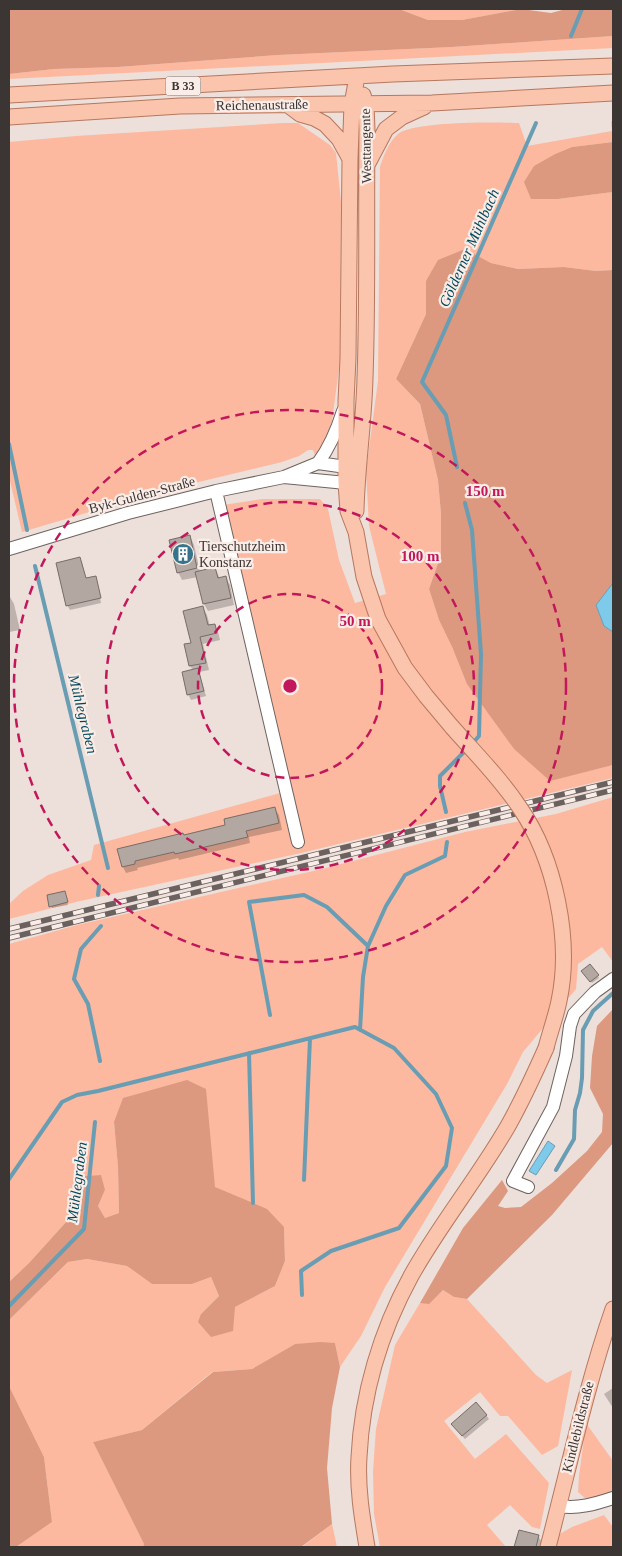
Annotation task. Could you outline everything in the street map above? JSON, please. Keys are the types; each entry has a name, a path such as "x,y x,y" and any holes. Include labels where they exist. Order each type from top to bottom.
{"main road":[{"name":"B 33","path":"357,77 613,66"},
{"name":"Reichenaustraße","path":"9,95 357,77"},
{"name":"Westtangente","path":"350,475 363,422 365,378 366,166 357,77"},
{"name":"B 33","path":"359,104 432,103 613,93"},
{"path":"366,166 386,129 392,123 432,103"},
{"name":"Reichenaustraße","path":"9,117 180,106 359,104"},
{"name":"Westtangente","path":"359,104 350,159 346,401 350,475 362,568 382,628 405,668 426,696 496,777 516,802 530,824 543,853 555,891 563,949 559,999 546,1048 525,1095 507,1127 412,1276 390,1320 380,1348 370,1380 362,1420 358,1458 360,1509 366,1547"},
{"path":"288,105 300,114 314,118 324,124 339,139 350,159"},
{"name":"Kindlebildstraße","path":"548,1547 597,1355 613,1309"}],"street":[{"path":"346,401 338,429 328,450 318,463 350,475"},
{"name":"Byk-Gulden-Straße","path":"284,477 318,463"},
{"name":"Byk-Gulden-Straße","path":"9,549 128,513 216,491 284,477 350,475"},
{"path":"216,491 298,842"},
{"path":"528,1187 513,1182 553,1107 574,1014 595,992 613,979"},
{"path":"559,1506 573,1508 613,1498"}],"shaded area":[{"path":"9,9 399,9 428,20 462,20 521,9 551,13 566,9 613,9 613,36 452,47 278,55 118,67 54,69 9,74"},
{"path":"399,9 521,9 462,20 428,20"},
{"path":"613,36 613,48 9,79 9,74 54,69 118,67 278,55 452,47"},
{"path":"611,121 613,121 613,142 572,147 555,154 535,166 558,199 613,192 613,270 596,271 564,267 518,269 491,263 465,249 426,281 426,314 396,379 420,404 438,480 441,514 441,556 429,589 439,620 453,649 514,749 550,780 613,765 613,778 301,853 80,901 9,919 9,904 23,891 48,875 91,860 94,845 291,790 223,505 262,499 320,499 328,509 339,560 355,603 386,594 369,526 366,471 378,381 380,167 392,141 398,134 420,127 456,123 493,122 519,123 527,146 612,131"},
{"path":"298,123 330,145 336,153 341,202 340,361 332,421 318,463 313,450 308,450 299,456 282,462 157,492 22,532 9,477 9,142"},
{"path":"613,142 613,192 558,199 531,199 524,182 534,166 572,147"},
{"path":"465,249 491,263 518,269 564,267 596,271 613,270 613,583 596,605 604,626 613,632 613,765 550,781 514,749 467,684 439,620 429,589 441,555 441,514 438,480 420,404 396,379 426,314 426,281 438,260"},
{"path":"613,797 613,962 602,947 578,964 576,989 523,1052 507,1084 385,1287 361,1336 340,1367 335,1343 295,1344 252,1369 212,1372 142,1430 93,1442 144,1544 143,1547 16,1547 52,1522 44,1457 9,1386 9,1320 68,1262 87,1259 127,1266 152,1284 192,1284 211,1277 219,1296 201,1314 235,1307 275,1286 285,1261 284,1227 215,1187 114,1122 118,1167 119,1213 105,1218 98,1206 105,1190 76,1177 67,1221 9,1282 9,944 77,925 322,869 465,832 556,814"},
{"path":"613,1009 613,1143 552,1215 467,1299 454,1297 443,1290 429,1304 420,1303 463,1228 502,1180 508,1191 498,1206 505,1208 521,1207 552,1183 587,1151 602,1132 603,1114 590,1088 592,1056 597,1026"},
{"path":"187,1080 206,1089 215,1187 267,1209 284,1227 285,1261 275,1286 235,1307 233,1331 211,1337 198,1322 201,1314 219,1296 211,1277 192,1284 152,1284 127,1266 87,1259 68,1262 9,1320 9,1282 67,1221 76,1177 101,1175 105,1190 98,1206 105,1218 119,1213 118,1167 114,1122 123,1098"},
{"path":"443,1290 454,1297 467,1299 536,1375 547,1383 572,1370 558,1446 542,1455 508,1416 500,1416 480,1392 444,1421 475,1459 506,1434 549,1483 540,1529 532,1527 510,1505 487,1525 506,1547 380,1547 374,1514 373,1472 376,1429 395,1345 420,1303 429,1303"},
{"path":"335,1343 340,1367 332,1408 327,1468 332,1524 301,1547 143,1547 144,1544 93,1442 142,1430 213,1372 252,1369 295,1344"},
{"path":"9,1386 44,1457 52,1522 16,1547 9,1547"},
{"path":"586,1423 613,1461 613,1493 604,1497 586,1499 578,1492"},
{"path":"604,1515 613,1527 613,1547 556,1547 558,1535 572,1527"},
{"path":"332,1524 337,1547 302,1547"}],"water":[{"path":"613,583 613,632 604,626 596,605"},
{"path":"548,1141 555,1146 536,1175 529,1171"}],"building":[{"name":"Tierschutzheim Konstanz","path":"190,535 197,568 177,573 169,540"},
{"path":"80,557 86,578 96,576 101,598 66,606 56,563"},
{"path":"215,567 218,578 226,576 231,598 203,604 195,572"},
{"path":"203,606 208,625 215,624 217,633 200,637 206,663 189,666 184,644 191,643 183,611"},
{"path":"198,668 204,691 187,695 182,672"},
{"path":"275,807 279,823 246,831 248,837 135,861 135,864 122,867 117,849 225,825 224,819"},
{"path":"65,891 68,902 49,907 47,895"},
{"path":"590,964 599,975 590,982 581,971"},
{"path":"476,1402 487,1415 462,1436 451,1424"},
{"path":"519,1530 539,1535 536,1547 514,1547"}],"waterway":[{"name":"Gölderner Mühlbach","path":"571,36 582,9"},
{"name":"Gölderner Mühlbach","path":"457,467 446,415 422,382 536,123"},
{"name":"Mühlegraben","path":"9,444 27,530"},
{"path":"465,503 472,530 481,654 479,736 472,744"},
{"name":"Mühlegraben","path":"35,566 108,868"},
{"path":"446,812 440,786 440,776 467,749"},
{"path":"360,1030 363,977 368,946 386,906 405,875 445,856 447,842"},
{"name":"Mühlegraben","path":"98,895 99,886"},
{"path":"270,1015 249,902 304,895 327,907 368,946"},
{"name":"Mühlegraben","path":"100,1061 88,1004 74,979 81,949 101,926"},
{"path":"556,1170 574,1139 575,1110 582,1078 583,1030 593,1011 613,993"},
{"path":"9,1179 62,1102 77,1095 355,1027 394,1048 436,1094 452,1128 446,1166 399,1228 331,1251 301,1271 302,1295"},
{"path":"304,1180 310,1038"},
{"path":"249,1053 253,1203"},
{"name":"Mühlegraben","path":"9,1306 84,1229 95,1122"}],"railway":[{"path":"9,929 613,782"},
{"path":"9,938 613,790"}],"place":[{"name":"Tierschutzheim Konstanz","path":"183,554"}]}
